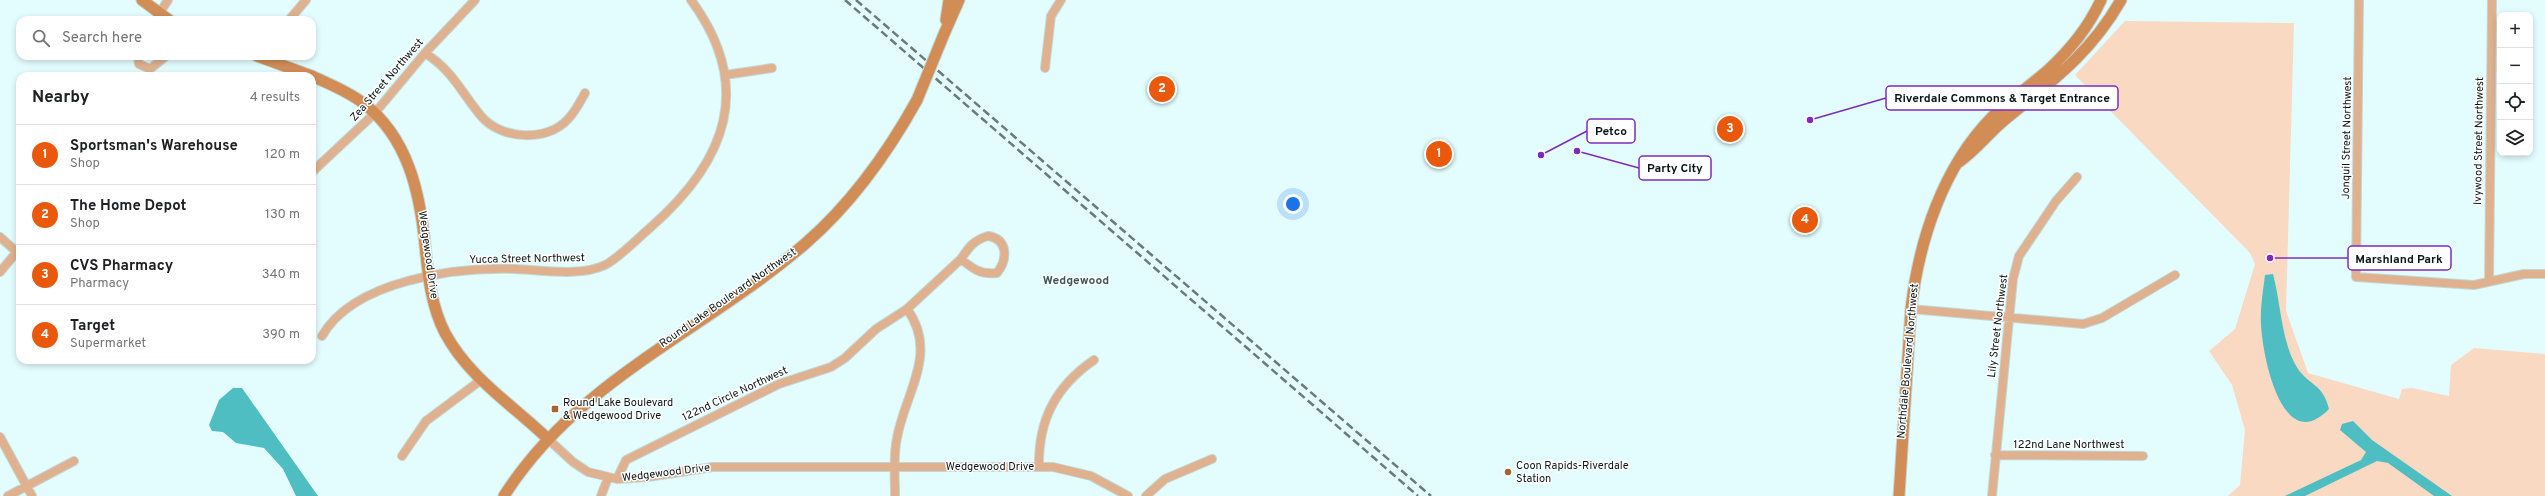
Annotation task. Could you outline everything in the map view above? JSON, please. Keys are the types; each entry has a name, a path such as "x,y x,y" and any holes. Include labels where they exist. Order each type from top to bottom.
{"street":[{"path":"142,0 156,16"},
{"path":"158,16 168,0"},
{"path":"292,16 306,0"},
{"name":"Zea Street Northwest","path":"316,168 374,114 425,53 475,0"},
{"path":"691,0 706,20 725,75 772,68"},
{"name":"Round Lake Boulevard Northwest","path":"944,34 949,0"},
{"name":"Round Lake Boulevard Northwest","path":"504,496 548,439 611,382 775,268 805,243 860,186 883,155 916,100 959,0"},
{"path":"1045,68 1051,16 1061,0"},
{"name":"Northdale Boulevard Northwest","path":"1899,496 1914,280 1927,230 1945,186 1967,145 1993,116 2049,69 2068,49 2083,30 2101,0"},
{"path":"1959,162 1974,151 2000,124 2057,79 2097,37 2121,0"},
{"name":"Jonquil Street Northwest","path":"2359,0 2356,277 2474,285 2489,282"},
{"name":"Ivywood Street Northwest","path":"2489,282 2492,0"},
{"path":"425,53 442,64 481,117 492,125 508,132 540,135 553,131 568,119 585,93"},
{"path":"138,60 139,64 150,69 161,60"},
{"name":"Wedgewood Drive","path":"276,60 303,72"},
{"name":"Yucca Street Northwest","path":"322,336 330,323 347,308 390,286 409,280 478,269 588,270 606,265 663,216 688,190 718,141 725,120 725,75"},
{"name":"Wedgewood Drive","path":"316,78 348,93 374,114 395,140 406,158 415,181 420,201 429,278 438,317 446,334 481,380 580,466 613,478 648,477 713,467 1039,467 1066,469 1091,476 1115,487 1128,496"},
{"name":"Lily Street Northwest","path":"1992,496 2013,280 2019,256 2056,201 2077,177"},
{"name":"122nd Circle Northwest","path":"601,496 626,460 779,384 831,367 845,358 876,330 906,309 961,259 970,245 977,239 988,236 995,237 1001,242 1005,251 1004,264 997,273 987,274 975,271 961,259"},
{"path":"0,237 16,250"},
{"path":"0,272 16,255"},
{"path":"2489,282 2524,274 2545,274"},
{"path":"1911,309 2009,319 2083,324 2102,318 2175,275"},
{"path":"895,496 895,467 900,424 918,378 920,351 918,331 906,309"},
{"path":"1039,467 1039,448 1042,429 1054,401 1069,380 1094,360"},
{"path":"402,456 426,421 481,380"},
{"path":"0,437 32,496"},
{"name":"122nd Lane Northwest","path":"1995,456 2144,456"},
{"path":"1146,496 1165,479 1212,459"},
{"path":"8,496 74,461"}],"shaded area":[{"path":"2125,21 2294,23 2286,311 2308,373 2399,399 2402,389 2412,388 2449,396 2451,365 2474,348 2545,354 2545,496 2228,496 2240,485 2245,430 2232,385 2209,351 2235,329 2255,264 2250,253 2075,75"}],"water":[{"path":"2273,274 2282,323 2292,359 2303,375 2320,390 2329,409 2313,421 2299,421 2287,412 2278,396 2265,357 2261,324 2262,300 2265,275"},
{"path":"233,388 242,388 318,496 296,496 283,469 264,448 236,443 223,432 212,431 209,425 219,400"},
{"path":"2353,421 2372,440 2452,496 2434,496 2388,463 2377,461 2305,496 2285,496 2361,460 2366,452 2340,430 2342,424"}],"railway":[{"path":"845,0 1418,496"},
{"path":"856,0 1431,496"}],"place":[{"name":"The Home Depot","path":"1162,89"},
{"name":"Riverdale Commons & Target Entrance","path":"1810,120"},
{"name":"CVS Pharmacy","path":"1730,129"},
{"name":"Party City","path":"1577,151"},
{"name":"Sportsman's Warehouse","path":"1439,154"},
{"name":"Petco","path":"1541,155"},
{"name":"Target","path":"1805,220"},
{"name":"Marshland Park","path":"2270,258"},
{"name":"Round Lake Boulevard & Wedgewood Drive","path":"555,409"},
{"name":"Coon Rapids-Riverdale Station","path":"1508,472"}],"district":[{"name":"Wedgewood","path":"1076,281"}]}
